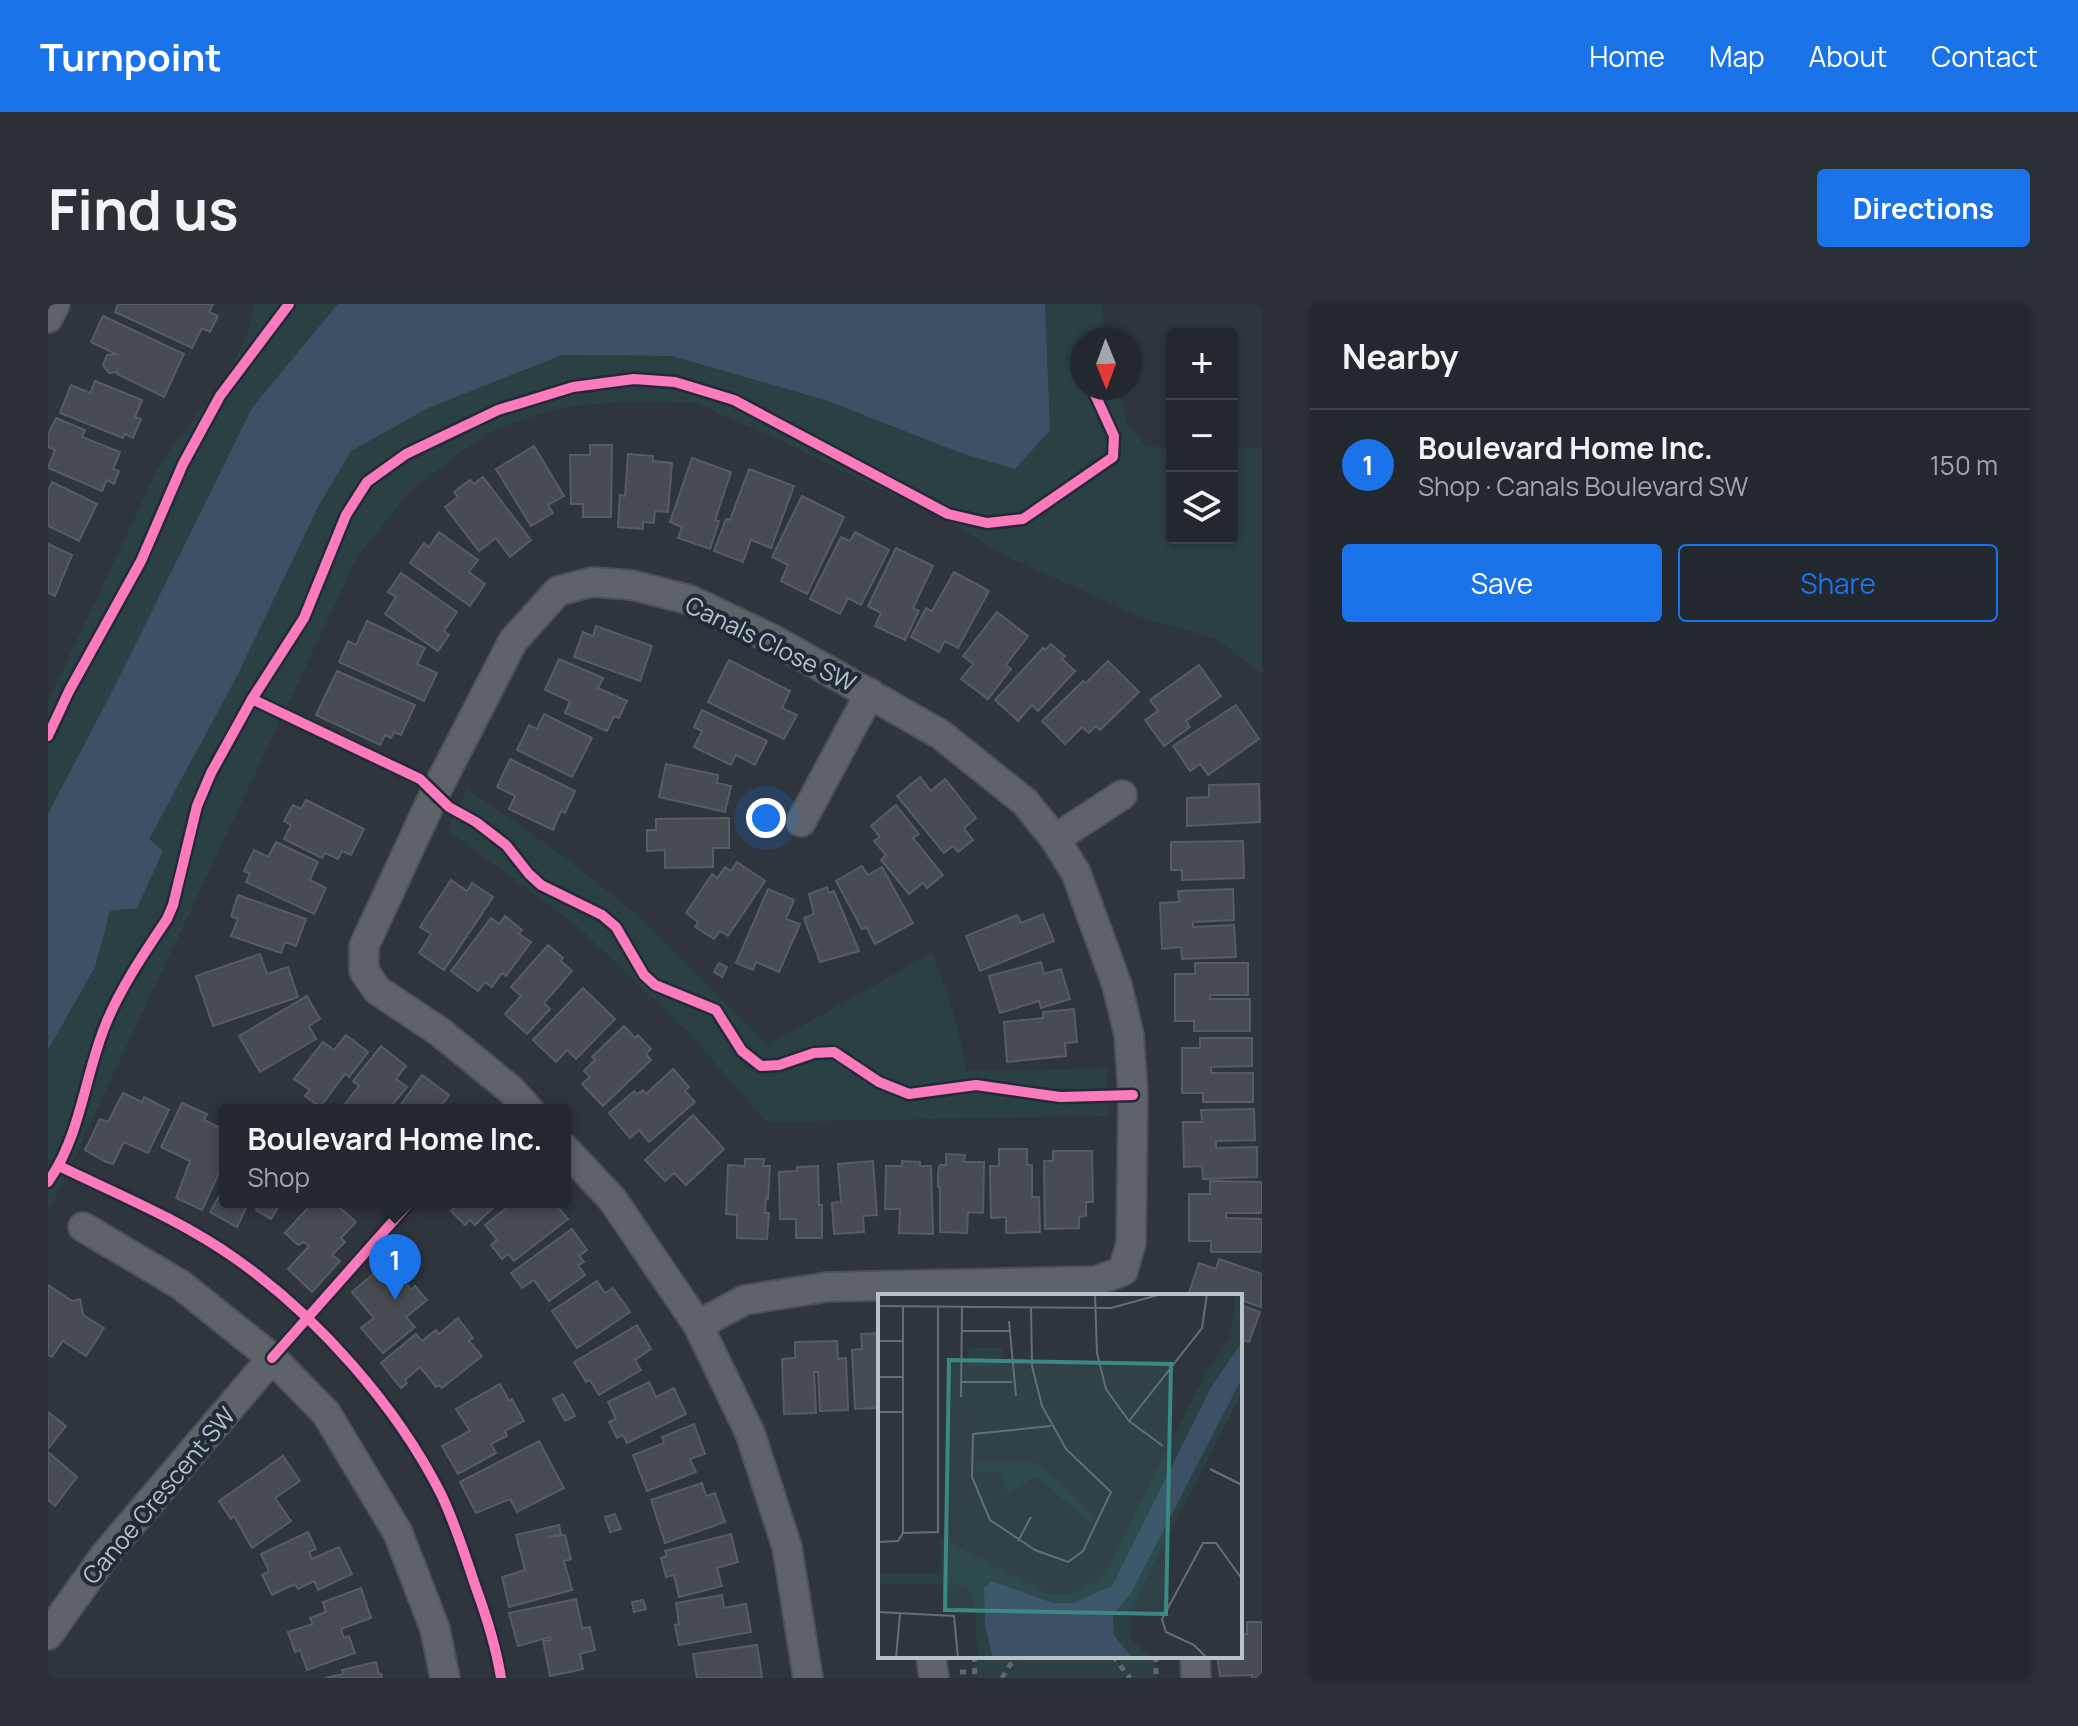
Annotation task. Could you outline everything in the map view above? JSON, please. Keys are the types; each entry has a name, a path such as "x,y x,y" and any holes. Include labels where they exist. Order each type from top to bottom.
{"street":[{"path":"48,318 55,304"},
{"name":"Canals Close SW","path":"524,1104 440,1032 377,990 364,971 364,946 435,793 513,641 558,591 592,582 632,585 690,600 774,640 940,734 1025,802 1055,839 1076,873 1117,985 1129,1035 1133,1095 1131,1243 1123,1271 1096,1281 827,1287 745,1300 698,1325"},
{"path":"801,822 870,693"},
{"path":"1055,839 1122,795"},
{"path":"571,1155 612,1199 698,1325 750,1433 787,1547 808,1678"},
{"path":"83,1227 181,1285 272,1358 326,1413 398,1533 435,1629 445,1678"},
{"name":"Canoe Crescent SW","path":"48,1635 105,1555 272,1358"},
{"path":"931,1658 934,1678"},
{"path":"1195,1658 1196,1678"}],"path":[{"path":"974,1658 975,1678"},
{"path":"1002,1678 1018,1658"},
{"path":"1115,1658 1130,1678"}],"green space":[{"path":"254,304 493,304 562,355 672,356 828,401 958,452 1046,361 1045,304 1102,304 1104,328 1070,328 1070,400 1120,400 1127,423 1145,445 1166,449 1166,544 1238,544 1238,449 1262,448 1262,674 1217,639 1145,619 1006,556 961,528 773,437 695,403 583,405 552,410 497,429 410,491 358,556 48,1213 48,701 158,468 229,372 249,328"},
{"path":"467,789 552,848 634,912 768,1045 932,953 953,1011 966,1071 1107,1068 1108,1116 766,1122 692,1036 575,924 447,830"},
{"path":"974,1658 1156,1658 1156,1678 975,1678"}],"water":[{"path":"338,304 1045,304 1050,430 1015,469 958,452 828,401 672,356 562,355 428,408 351,451 319,505 236,678 149,839 163,851 137,908 110,911 95,967 48,1050 48,814 252,408"}],"building":[{"path":"118,304 213,304 209,312 218,316 210,332 202,328 192,348 115,312"},
{"path":"103,316 184,354 164,397 118,372 109,373 103,365 107,355 116,354 91,342"},
{"path":"95,381 142,400 135,417 141,419 133,438 125,434 123,438 60,413 71,385 90,393"},
{"path":"56,418 85,430 82,437 120,452 113,469 119,471 114,484 107,480 102,491 48,468 55,450 48,447 48,435"},
{"path":"590,445 612,445 611,517 583,517 583,504 571,504 570,455 590,455"},
{"path":"534,446 564,496 548,505 553,513 531,526 496,469"},
{"path":"628,454 653,456 653,461 672,463 668,512 655,511 654,523 643,522 643,529 618,527 620,495 625,496"},
{"path":"692,458 731,472 715,520 719,521 710,549 678,538 682,527 670,522"},
{"path":"749,469 794,486 771,548 751,540 743,562 714,551 726,519 730,520"},
{"path":"483,477 531,540 510,557 496,538 479,551 445,507 458,497 454,492 470,480 474,484"},
{"path":"52,482 97,504 79,541 48,526 48,492"},
{"path":"802,496 844,517 807,594 781,581 788,565 772,557"},
{"path":"439,532 478,560 469,572 485,584 470,606 410,563 424,543 429,547"},
{"path":"855,532 889,550 861,605 848,598 840,614 810,599 841,537 850,541"},
{"path":"48,544 72,555 55,596 48,593"},
{"path":"896,548 933,566 913,608 919,611 905,640 875,626 881,613 868,606"},
{"path":"954,572 989,591 958,648 945,641 939,652 911,637 926,608 932,611"},
{"path":"401,573 457,612 444,631 449,635 438,651 385,614 396,597 388,592"},
{"path":"997,612 1028,636 1006,665 1011,669 988,699 961,679 973,664 963,656"},
{"path":"367,621 425,648 417,664 437,673 424,701 339,662 348,641 356,645"},
{"path":"596,626 652,646 640,681 574,657 583,632 593,636"},
{"path":"1051,644 1065,656 1062,659 1075,671 1038,711 1032,705 1018,721 995,700 1043,648 1045,650"},
{"path":"559,659 603,678 598,688 627,701 619,718 614,716 607,731 565,713 570,701 545,690"},
{"path":"729,660 790,691 782,708 797,715 784,739 708,702"},
{"path":"1108,661 1139,692 1100,730 1096,726 1089,733 1082,727 1065,744 1042,721"},
{"path":"1199,665 1221,696 1186,721 1190,727 1164,746 1145,720 1158,711 1150,700"},
{"path":"337,671 415,705 401,735 394,732 391,738 385,735 380,745 316,715"},
{"path":"1236,705 1259,739 1208,775 1200,764 1190,771 1173,746"},
{"path":"702,710 767,741 755,765 736,755 731,765 694,747 702,731 694,727"},
{"path":"544,714 592,738 572,777 517,750 529,725 537,729"},
{"path":"510,759 575,791 553,830 509,809 515,796 497,787"},
{"path":"666,764 718,775 717,783 731,786 725,812 659,797"},
{"path":"920,777 931,791 945,779 976,818 964,828 973,840 958,852 953,846 944,853 897,796"},
{"path":"1259,784 1260,822 1187,826 1187,798 1209,797 1209,785"},
{"path":"306,800 364,829 351,855 342,851 338,859 325,853 322,858 284,839 291,825 284,821 293,805 301,809"},
{"path":"896,805 919,834 913,838 943,875 927,888 923,883 909,894 881,860 886,855 874,841 880,837 871,826"},
{"path":"729,818 729,848 713,848 713,867 665,868 665,850 647,851 647,830 656,830 656,819"},
{"path":"1243,841 1244,878 1182,880 1182,870 1171,870 1171,842"},
{"path":"276,842 318,862 310,880 326,888 314,914 246,882 250,874 244,871 254,850 268,857"},
{"path":"737,862 765,881 728,936 720,931 714,939 695,927 698,922 686,913 712,874 717,878 725,867 731,871"},
{"path":"862,866 868,875 882,867 913,923 875,944 866,927 862,929 836,881"},
{"path":"451,880 467,891 472,883 493,897 444,970 419,953 431,934 420,927"},
{"path":"827,887 829,893 834,891 859,951 820,962 804,918 814,914 809,894"},
{"path":"768,889 794,900 786,919 800,924 779,972 756,962 753,970 736,963"},
{"path":"1233,889 1234,920 1193,922 1193,927 1234,925 1236,957 1182,959 1181,947 1162,949 1160,903 1179,902 1178,891"},
{"path":"238,895 306,919 296,946 285,942 281,953 231,936 238,919 231,916"},
{"path":"1043,914 1054,941 980,971 966,936 1017,915 1021,923"},
{"path":"505,916 522,930 519,934 531,942 506,976 502,973 492,987 485,982 478,991 451,971 491,918 499,924"},
{"path":"548,945 572,971 544,1003 550,1009 527,1034 505,1014 521,996 511,987"},
{"path":"260,954 267,974 288,967 298,997 213,1026 196,976"},
{"path":"1041,962 1044,974 1061,969 1070,999 1041,1008 1039,1001 1000,1013 989,976"},
{"path":"719,963 727,967 722,977 714,972"},
{"path":"1195,963 1248,963 1248,995 1210,995 1210,999 1250,999 1250,1031 1194,1031 1194,1021 1175,1021 1175,974 1195,974"},
{"path":"583,988 615,1019 576,1059 567,1050 556,1062 533,1040"},
{"path":"307,996 320,1019 309,1026 316,1039 260,1072 239,1036"},
{"path":"1074,1009 1077,1042 1065,1043 1066,1056 1007,1062 1004,1022 1043,1018 1043,1012"},
{"path":"624,1026 651,1049 646,1054 651,1060 603,1106 582,1084 590,1077 584,1071 595,1060 592,1057"},
{"path":"346,1035 368,1052 349,1077 345,1074 322,1104 316,1104 305,1096 310,1090 294,1079 323,1042 334,1050"},
{"path":"1200,1038 1252,1038 1252,1066 1211,1067 1211,1073 1253,1073 1253,1102 1203,1102 1203,1093 1182,1093 1182,1048 1200,1048"},
{"path":"381,1046 406,1066 396,1079 407,1087 393,1104 345,1104 359,1086 353,1081"},
{"path":"673,1069 689,1087 685,1091 695,1102 649,1142 639,1130 630,1138 609,1113 634,1091 637,1094 643,1090 646,1094"},
{"path":"422,1075 449,1095 443,1104 401,1104"},
{"path":"123,1093 142,1102 144,1097 169,1110 148,1153 124,1142 113,1164 85,1150 100,1119 108,1122"},
{"path":"182,1103 207,1114 204,1120 219,1127 219,1173 202,1210 176,1198 190,1161 161,1147"},
{"path":"1254,1109 1255,1140 1216,1141 1216,1148 1257,1147 1257,1177 1203,1179 1202,1166 1184,1167 1183,1122 1202,1122 1201,1110"},
{"path":"693,1115 724,1149 686,1185 674,1173 665,1181 645,1160"},
{"path":"999,1149 1027,1149 1027,1165 1032,1165 1032,1197 1039,1197 1040,1232 1006,1233 1006,1217 991,1218 990,1166 999,1166"},
{"path":"1053,1151 1092,1151 1093,1202 1086,1202 1086,1216 1079,1217 1079,1228 1045,1229 1044,1161 1053,1161"},
{"path":"946,1154 965,1155 964,1162 984,1162 983,1213 968,1212 967,1233 940,1232 938,1171 940,1165 946,1165"},
{"path":"745,1159 764,1159 763,1166 770,1166 765,1213 769,1213 767,1239 737,1238 737,1215 726,1214 728,1165 745,1166"},
{"path":"873,1161 877,1215 863,1216 864,1232 834,1234 832,1203 841,1202 838,1164"},
{"path":"902,1161 931,1166 933,1234 899,1233 900,1209 885,1209 886,1166 902,1166"},
{"path":"818,1166 822,1238 796,1238 796,1219 780,1219 779,1172"},
{"path":"1210,1181 1262,1182 1262,1213 1226,1213 1226,1218 1262,1219 1262,1252 1211,1252 1211,1241 1189,1241 1189,1194 1210,1194"},
{"path":"219,1196 219,1208 246,1208 237,1227 210,1212"},
{"path":"258,1208 277,1208 271,1219 256,1210"},
{"path":"308,1208 340,1208 356,1222 341,1238 345,1242 332,1255 340,1261 312,1292 288,1269 309,1246 304,1242 298,1245 285,1233"},
{"path":"454,1208 493,1208 475,1225 470,1220 465,1225 451,1211"},
{"path":"506,1208 559,1208 568,1219 514,1261 508,1254 502,1259 491,1245 497,1240 485,1225"},
{"path":"572,1229 587,1250 579,1256 584,1262 578,1265 585,1275 549,1301 534,1280 522,1288 511,1273"},
{"path":"391,1259 406,1277 402,1279 411,1290 415,1286 427,1300 406,1317 415,1327 383,1353 361,1328 374,1318 352,1292"},
{"path":"1219,1259 1262,1274 1261,1307 1242,1301 1242,1294 1189,1294 1199,1263 1216,1269"},
{"path":"597,1281 605,1293 613,1288 630,1312 577,1348 552,1311"},
{"path":"48,1285 72,1301 80,1299 83,1315 104,1328 86,1356 63,1341 52,1357 48,1355"},
{"path":"1242,1306 1260,1312 1249,1342 1242,1340"},
{"path":"458,1318 473,1338 469,1341 482,1356 442,1388 439,1385 436,1387 420,1367 405,1380 407,1383 401,1388 381,1363 416,1334 422,1341 436,1330 439,1334"},
{"path":"637,1325 651,1349 635,1360 641,1370 599,1395 590,1380 586,1382 574,1362"},
{"path":"878,1333 878,1408 855,1409 852,1350 862,1349 861,1334"},
{"path":"837,1341 838,1359 846,1358 848,1410 820,1411 818,1372 814,1372 816,1413 784,1414 782,1359 795,1358 795,1342"},
{"path":"649,1382 656,1397 674,1388 686,1414 627,1443 623,1435 617,1438 609,1422 616,1419 608,1402"},
{"path":"500,1384 524,1421 505,1431 507,1436 491,1444 496,1453 458,1474 442,1446 470,1431 456,1409"},
{"path":"563,1394 575,1416 565,1421 553,1399"},
{"path":"48,1412 66,1426 48,1449"},
{"path":"694,1424 705,1454 690,1459 696,1472 647,1491 633,1455 664,1443 662,1437"},
{"path":"539,1441 564,1488 517,1512 510,1499 476,1513 460,1482"},
{"path":"48,1452 77,1477 55,1506 48,1500"},
{"path":"283,1456 300,1481 275,1498 291,1521 252,1548 234,1516 231,1519 219,1501"},
{"path":"702,1483 706,1496 715,1493 725,1522 665,1543 651,1500"},
{"path":"615,1514 621,1529 610,1532 605,1517"},
{"path":"559,1525 561,1534 549,1537 565,1535 571,1559 564,1561 572,1590 509,1607 502,1577 525,1570 516,1535"},
{"path":"308,1532 316,1549 309,1552 312,1559 339,1547 352,1574 318,1590 314,1581 298,1589 295,1584 272,1595 262,1575 269,1571 261,1554"},
{"path":"731,1534 738,1562 717,1568 722,1586 679,1597 674,1575 666,1577 661,1558 667,1556 665,1551"},
{"path":"361,1588 371,1618 341,1629 344,1638 349,1636 355,1653 307,1670 300,1650 295,1652 288,1632 313,1624 310,1618 326,1612 323,1602"},
{"path":"722,1595 724,1608 746,1604 751,1632 679,1645 675,1625 679,1624 676,1603"},
{"path":"576,1599 582,1628 590,1627 595,1650 580,1654 583,1669 550,1676 543,1641 551,1640 550,1637 518,1646 509,1613"},
{"path":"643,1600 646,1609 634,1612 632,1602"},
{"path":"1247,1622 1262,1622 1262,1678 1252,1678 1252,1675 1220,1676 1217,1658 1242,1658 1242,1634 1247,1634"},
{"path":"757,1645 762,1677 697,1678 693,1654"},
{"path":"376,1662 382,1678 325,1678 343,1674 342,1670"}],"cycle path":[{"path":"48,736 69,691 141,561 183,464 220,396 289,304"},
{"path":"48,1182 68,1145 111,1012 173,905 197,806 211,773 252,699 304,618 346,515 367,482 406,454 498,410 573,387 634,379 675,382 734,400 948,514 987,523 1023,519 1113,457 1114,436 1098,400"},
{"path":"252,699 420,779 449,807 476,822 506,845 541,885 602,915 616,927 644,975 655,985 716,1010 742,1051 761,1066 779,1065 814,1053 834,1052 879,1082 909,1094 976,1085 1060,1097 1133,1095"},
{"path":"59,1166 172,1220 236,1259 296,1307 352,1364 401,1428 441,1494 483,1608 501,1678"},
{"path":"272,1358 405,1208"}],"place":[{"name":"Boulevard Home Inc.","path":"395,1300"}]}
